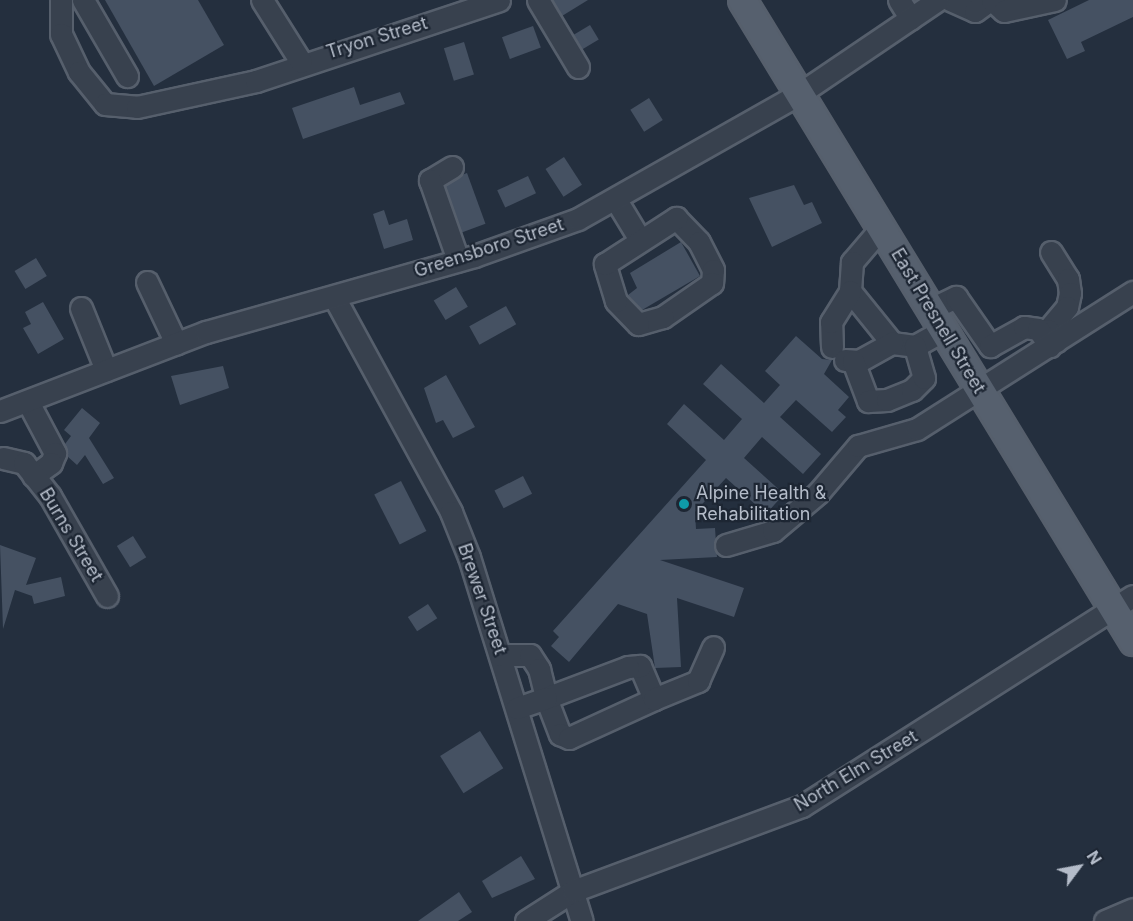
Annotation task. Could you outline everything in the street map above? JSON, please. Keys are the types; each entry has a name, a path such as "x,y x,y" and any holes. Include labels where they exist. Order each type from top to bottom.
{"main road":[{"name":"East Presnell Street","path":"742,0 881,228 928,332 960,357 1123,602 1133,641"}],"street":[{"name":"Tryon Street","path":"61,0 61,34 79,72 105,104 137,107 256,81 301,62 499,0"},
{"path":"83,0 127,76"},
{"path":"262,0 301,62"},
{"path":"538,0 578,67"},
{"path":"899,0 911,19"},
{"name":"Greensboro Street","path":"0,411 176,343 527,239 622,197 799,94 938,0"},
{"path":"950,0 975,11 991,0 1004,11 1055,0"},
{"path":"452,167 430,180 458,260"},
{"path":"622,197 646,234"},
{"path":"676,218 684,221 713,270 712,283 645,324 638,324 616,302 603,272 609,260 646,234 676,218"},
{"path":"881,228 858,252 850,283 831,322 843,356 868,401 887,400 912,390 924,378 928,332 951,297 963,300 990,346 1024,327 1038,329 1053,343"},
{"path":"1051,252 1068,279 1070,293 1067,307 1048,330 1053,343"},
{"path":"147,282 176,343"},
{"path":"850,283 892,344"},
{"path":"726,545 773,531 818,492 858,446 898,439 981,390 1133,292"},
{"name":"Brewer Street","path":"334,297 451,512 501,655 582,921"},
{"path":"81,308 106,370"},
{"path":"843,356 928,332"},
{"path":"960,357 987,340"},
{"path":"28,402 55,453 51,463 33,476"},
{"name":"Burns Street","path":"1,458 24,464 107,596"},
{"name":"North Elm Street","path":"526,921 573,891 802,806 1123,602"},
{"path":"501,655 530,655 560,734 569,738 698,681 713,647"},
{"path":"517,708 640,666 654,699"},
{"path":"1106,921 1133,909"}],"building":[{"path":"105,0 198,0 224,45 154,86"},
{"path":"553,0 588,0 562,16"},
{"path":"1089,0 1133,0 1133,17 1081,42 1085,51 1067,59 1048,20"},
{"path":"590,25 599,40 582,49 574,35"},
{"path":"533,26 541,48 510,59 502,37"},
{"path":"464,42 474,75 454,81 444,48"},
{"path":"354,87 360,105 400,92 405,104 303,139 292,108"},
{"path":"649,98 663,120 644,132 630,110"},
{"path":"564,157 582,185 564,197 546,169"},
{"path":"467,173 485,224 461,233 443,182"},
{"path":"528,176 536,193 505,208 497,190"},
{"path":"794,185 804,205 812,202 822,223 772,247 749,198"},
{"path":"384,210 389,225 407,219 413,240 384,249 373,214"},
{"path":"681,242 700,276 642,310 628,295 637,288 630,273"},
{"path":"36,258 47,276 25,289 15,271"},
{"path":"456,287 468,307 446,320 434,300"},
{"path":"43,302 64,339 38,354 23,328 31,324 25,312"},
{"path":"506,306 516,324 479,345 469,326"},
{"name":"Alpine Health & Rehabilitation","path":"796,336 822,359 832,360 824,374 849,397 838,410 846,417 832,432 796,400 780,417 821,454 803,474 762,437 744,458 784,494 766,514 726,478 695,512 696,529 715,528 717,557 660,560 744,588 734,617 677,598 681,667 655,668 647,614 618,604 569,662 551,646 559,637 553,631 706,460 667,424 684,404 724,440 742,419 703,384 721,364 764,403 780,385 765,371"},
{"path":"223,366 229,388 180,405 171,376"},
{"path":"446,375 475,427 453,438 443,420 436,423 424,388"},
{"path":"82,408 100,423 89,438 114,478 103,484 85,455 77,465 67,456 65,444 71,436 64,430"},
{"path":"523,476 532,494 504,508 494,491"},
{"path":"401,481 426,531 400,545 374,495"},
{"path":"133,536 146,557 130,567 117,546"},
{"path":"0,545 36,558 26,585 61,577 65,596 34,604 32,596 15,590 3,629"},
{"path":"428,604 437,618 417,631 408,617"},
{"path":"480,731 503,768 463,793 440,756"},
{"path":"521,856 535,879 492,898 482,881"},
{"path":"459,892 472,912 458,921 418,921"}],"place":[{"name":"Alpine Health & Rehabilitation","path":"684,504"}]}
